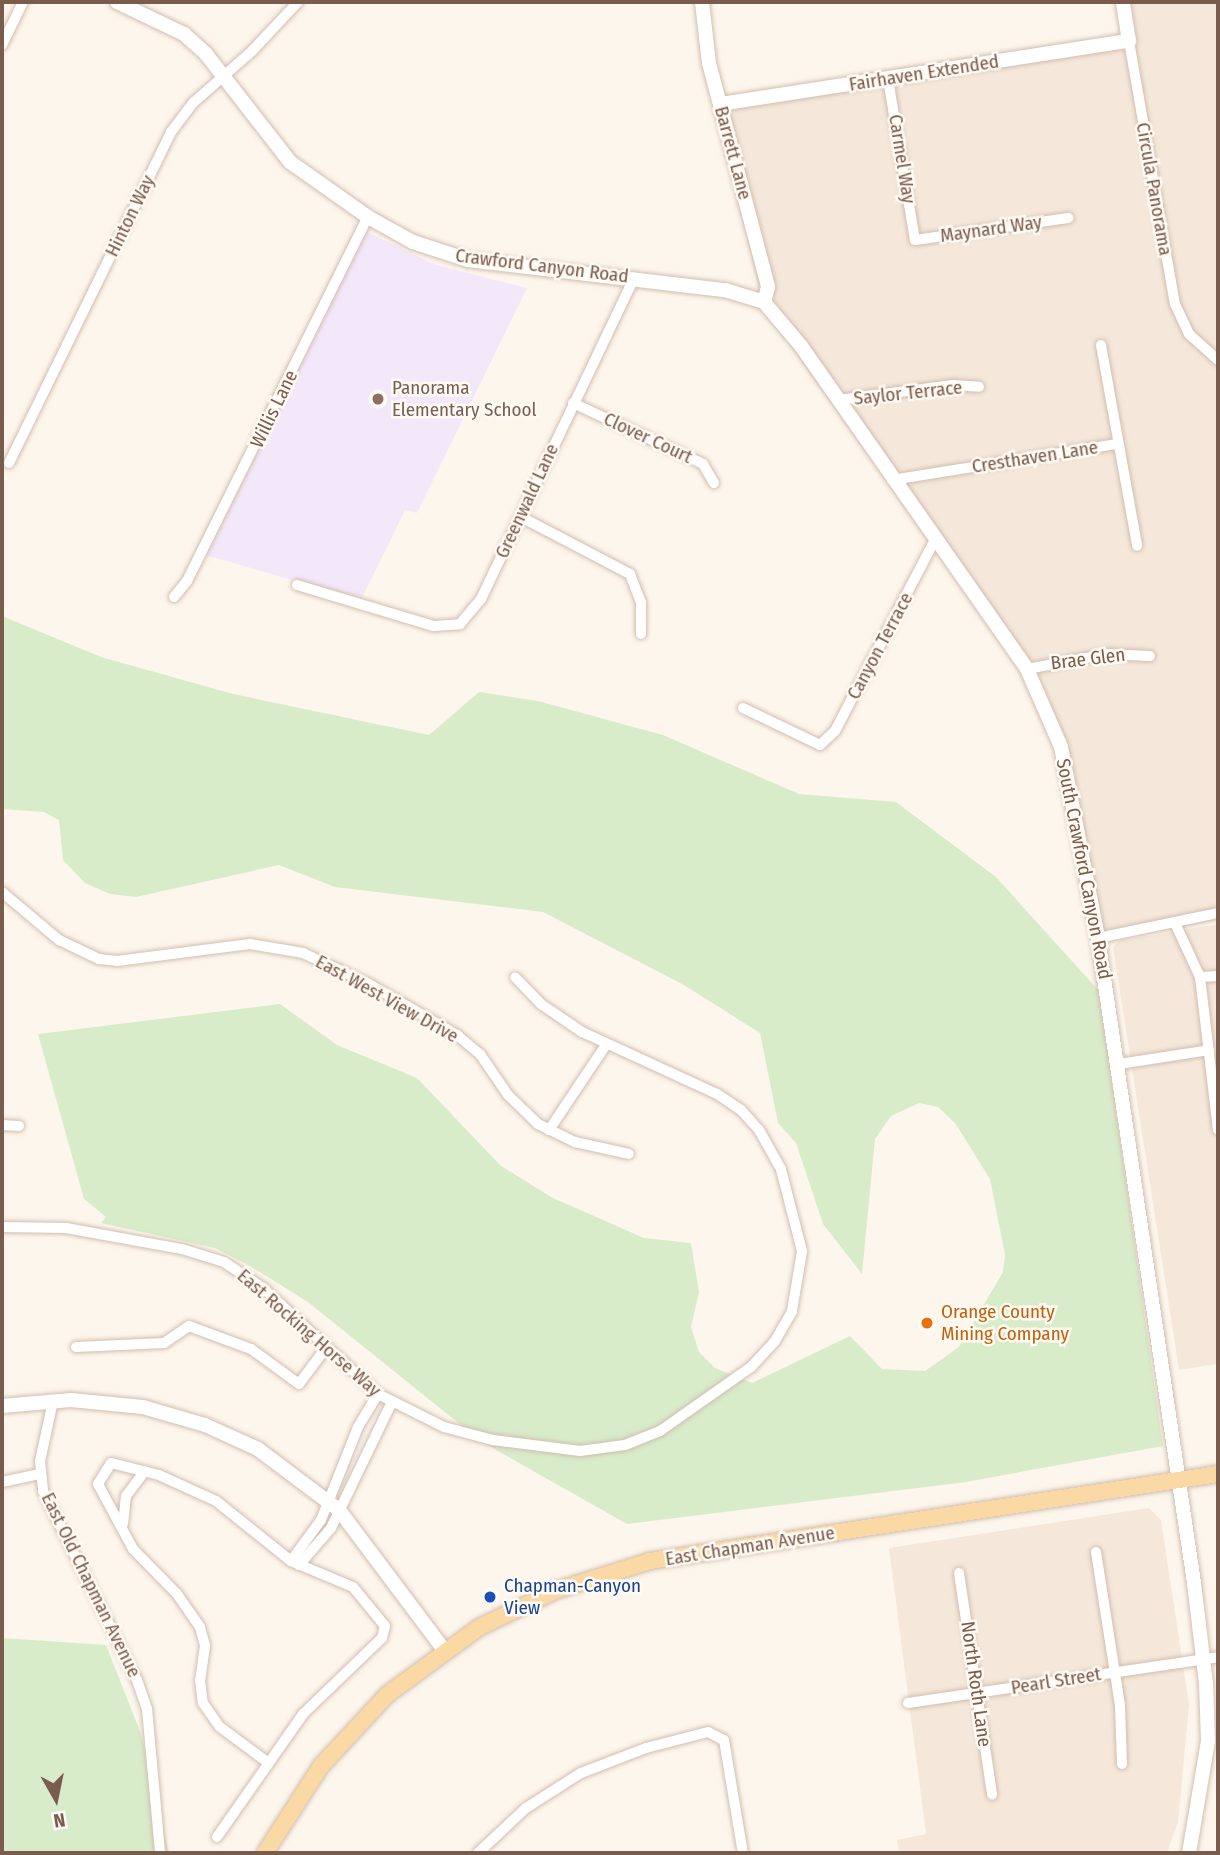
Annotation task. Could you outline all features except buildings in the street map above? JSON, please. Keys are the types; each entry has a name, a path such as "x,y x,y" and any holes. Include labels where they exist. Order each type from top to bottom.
{"main road":[{"name":"Crawford Canyon Road","path":"117,2 184,34 223,75 290,162 368,217 413,242 468,260 634,278 743,294 764,302"},
{"name":"Barrett Lane","path":"702,2 704,40 768,287 764,302"},
{"name":"Circula Panorama","path":"1123,2 1129,41"},
{"name":"Fairhaven Extended","path":"720,104 1129,41"},
{"name":"South Crawford Canyon Road","path":"764,302 838,400 934,542 1027,669 1060,747 1098,938 1119,1064 1180,1480 1211,1658 1207,1751 1189,1853"},
{"path":"2,1406 53,1401 143,1406 205,1425 258,1449 339,1510 444,1650"},
{"name":"East Chapman Avenue","path":"265,1853 337,1745 388,1693 444,1650 536,1598 650,1561 1218,1474"}],"street":[{"path":"2,45 23,2"},
{"name":"Hinton Way","path":"9,463 181,115 298,2"},
{"name":"Circula Panorama","path":"1129,41 1175,304 1189,334 1218,360"},
{"name":"Carmel Way","path":"888,79 915,240"},
{"name":"Willis Lane","path":"174,597 187,581 368,217"},
{"name":"Maynard Way","path":"915,240 1068,218"},
{"name":"Greenwald Lane","path":"297,585 435,626 460,624 481,599 634,278"},
{"path":"1101,345 1117,444"},
{"name":"Saylor Terrace","path":"838,400 953,385 979,387"},
{"name":"Clover Court","path":"573,403 703,464 714,483"},
{"name":"Cresthaven Lane","path":"892,480 1117,444 1137,546"},
{"path":"521,517 630,574 640,602 641,634"},
{"name":"Canyon Terrace","path":"743,708 820,746 835,731 934,542"},
{"name":"Brae Glen","path":"1027,669 1107,654 1150,656"},
{"name":"East West View Drive","path":"2,892 59,940 99,959 117,961 250,944 303,953 341,970 470,1045 521,1110 549,1130 575,1142 629,1154"},
{"path":"1098,938 1218,912"},
{"path":"1175,923 1200,977 1217,1100 1218,1130"},
{"path":"1200,977 1218,976"},
{"name":"East Rocking Horse Way","path":"2,1227 66,1228 208,1256 251,1278 325,1349 378,1394 444,1427 486,1438 580,1451 610,1449 660,1431 751,1367 784,1328 798,1291 802,1251 797,1221 773,1151 741,1110 717,1094 606,1045 541,1004 515,977"},
{"path":"549,1130 606,1045"},
{"path":"1119,1064 1209,1050"},
{"path":"2,1125 19,1126"},
{"path":"76,1347 164,1343 189,1326 251,1349 299,1384 325,1349"},
{"path":"295,1563 321,1520 358,1427 378,1394"},
{"name":"East Old Chapman Avenue","path":"53,1401 40,1474 48,1507 138,1679 147,1709 160,1853"},
{"path":"295,1563 331,1528 392,1402"},
{"path":"217,1836 266,1761 324,1691 386,1632 379,1616 353,1587 295,1563 235,1512 145,1471 111,1463 98,1484 133,1549 177,1594 200,1627 205,1646 200,1692 208,1712 238,1742 266,1761"},
{"path":"123,1529 121,1510 126,1496 145,1471"},
{"path":"2,1482 40,1474"},
{"path":"1096,1552 1115,1672 1122,1764"},
{"name":"North Roth Lane","path":"959,1573 992,1794"},
{"name":"Pearl Street","path":"908,1703 1211,1658"},
{"path":"478,1853 526,1808 581,1773 646,1748 708,1732 721,1736 743,1853"}],"shaded area":[{"path":"1118,2 1218,2 1218,920 1094,943 1064,782 1047,724 1021,672 763,307 715,101 1122,39"},
{"name":"Panorama Elementary School","path":"365,231 436,265 527,288 417,513 405,510 361,600 206,555"},
{"path":"1218,924 1218,1364 1179,1370 1113,947 1119,941"},
{"path":"1149,1508 1161,1520 1189,1705 1178,1822 1167,1853 899,1853 897,1840 926,1834 889,1548"}],"green space":[{"path":"2,616 101,657 233,694 429,735 479,692 538,701 663,735 799,794 896,802 996,877 1099,991 1163,1446 966,1482 627,1524 482,1442 308,1302 250,1266 215,1248 101,1223 106,1217 84,1199 38,1034 280,1004 337,1045 417,1078 501,1166 553,1198 644,1238 691,1243 699,1292 691,1327 699,1352 715,1368 752,1383 850,1336 882,1369 925,1371 959,1347 1003,1272 1005,1255 990,1179 955,1123 938,1107 919,1103 891,1116 875,1139 862,1274 823,1224 796,1143 778,1123 760,1033 684,985 543,912 335,887 279,865 136,897 110,894 85,883 63,860 59,820 44,812 2,809"},
{"path":"2,1638 106,1645 141,1734 169,1853 2,1853"}],"place":[{"name":"Panorama Elementary School","path":"378,399"},
{"name":"Orange County Mining Company","path":"927,1323"},
{"name":"Chapman-Canyon View","path":"490,1597"}]}
